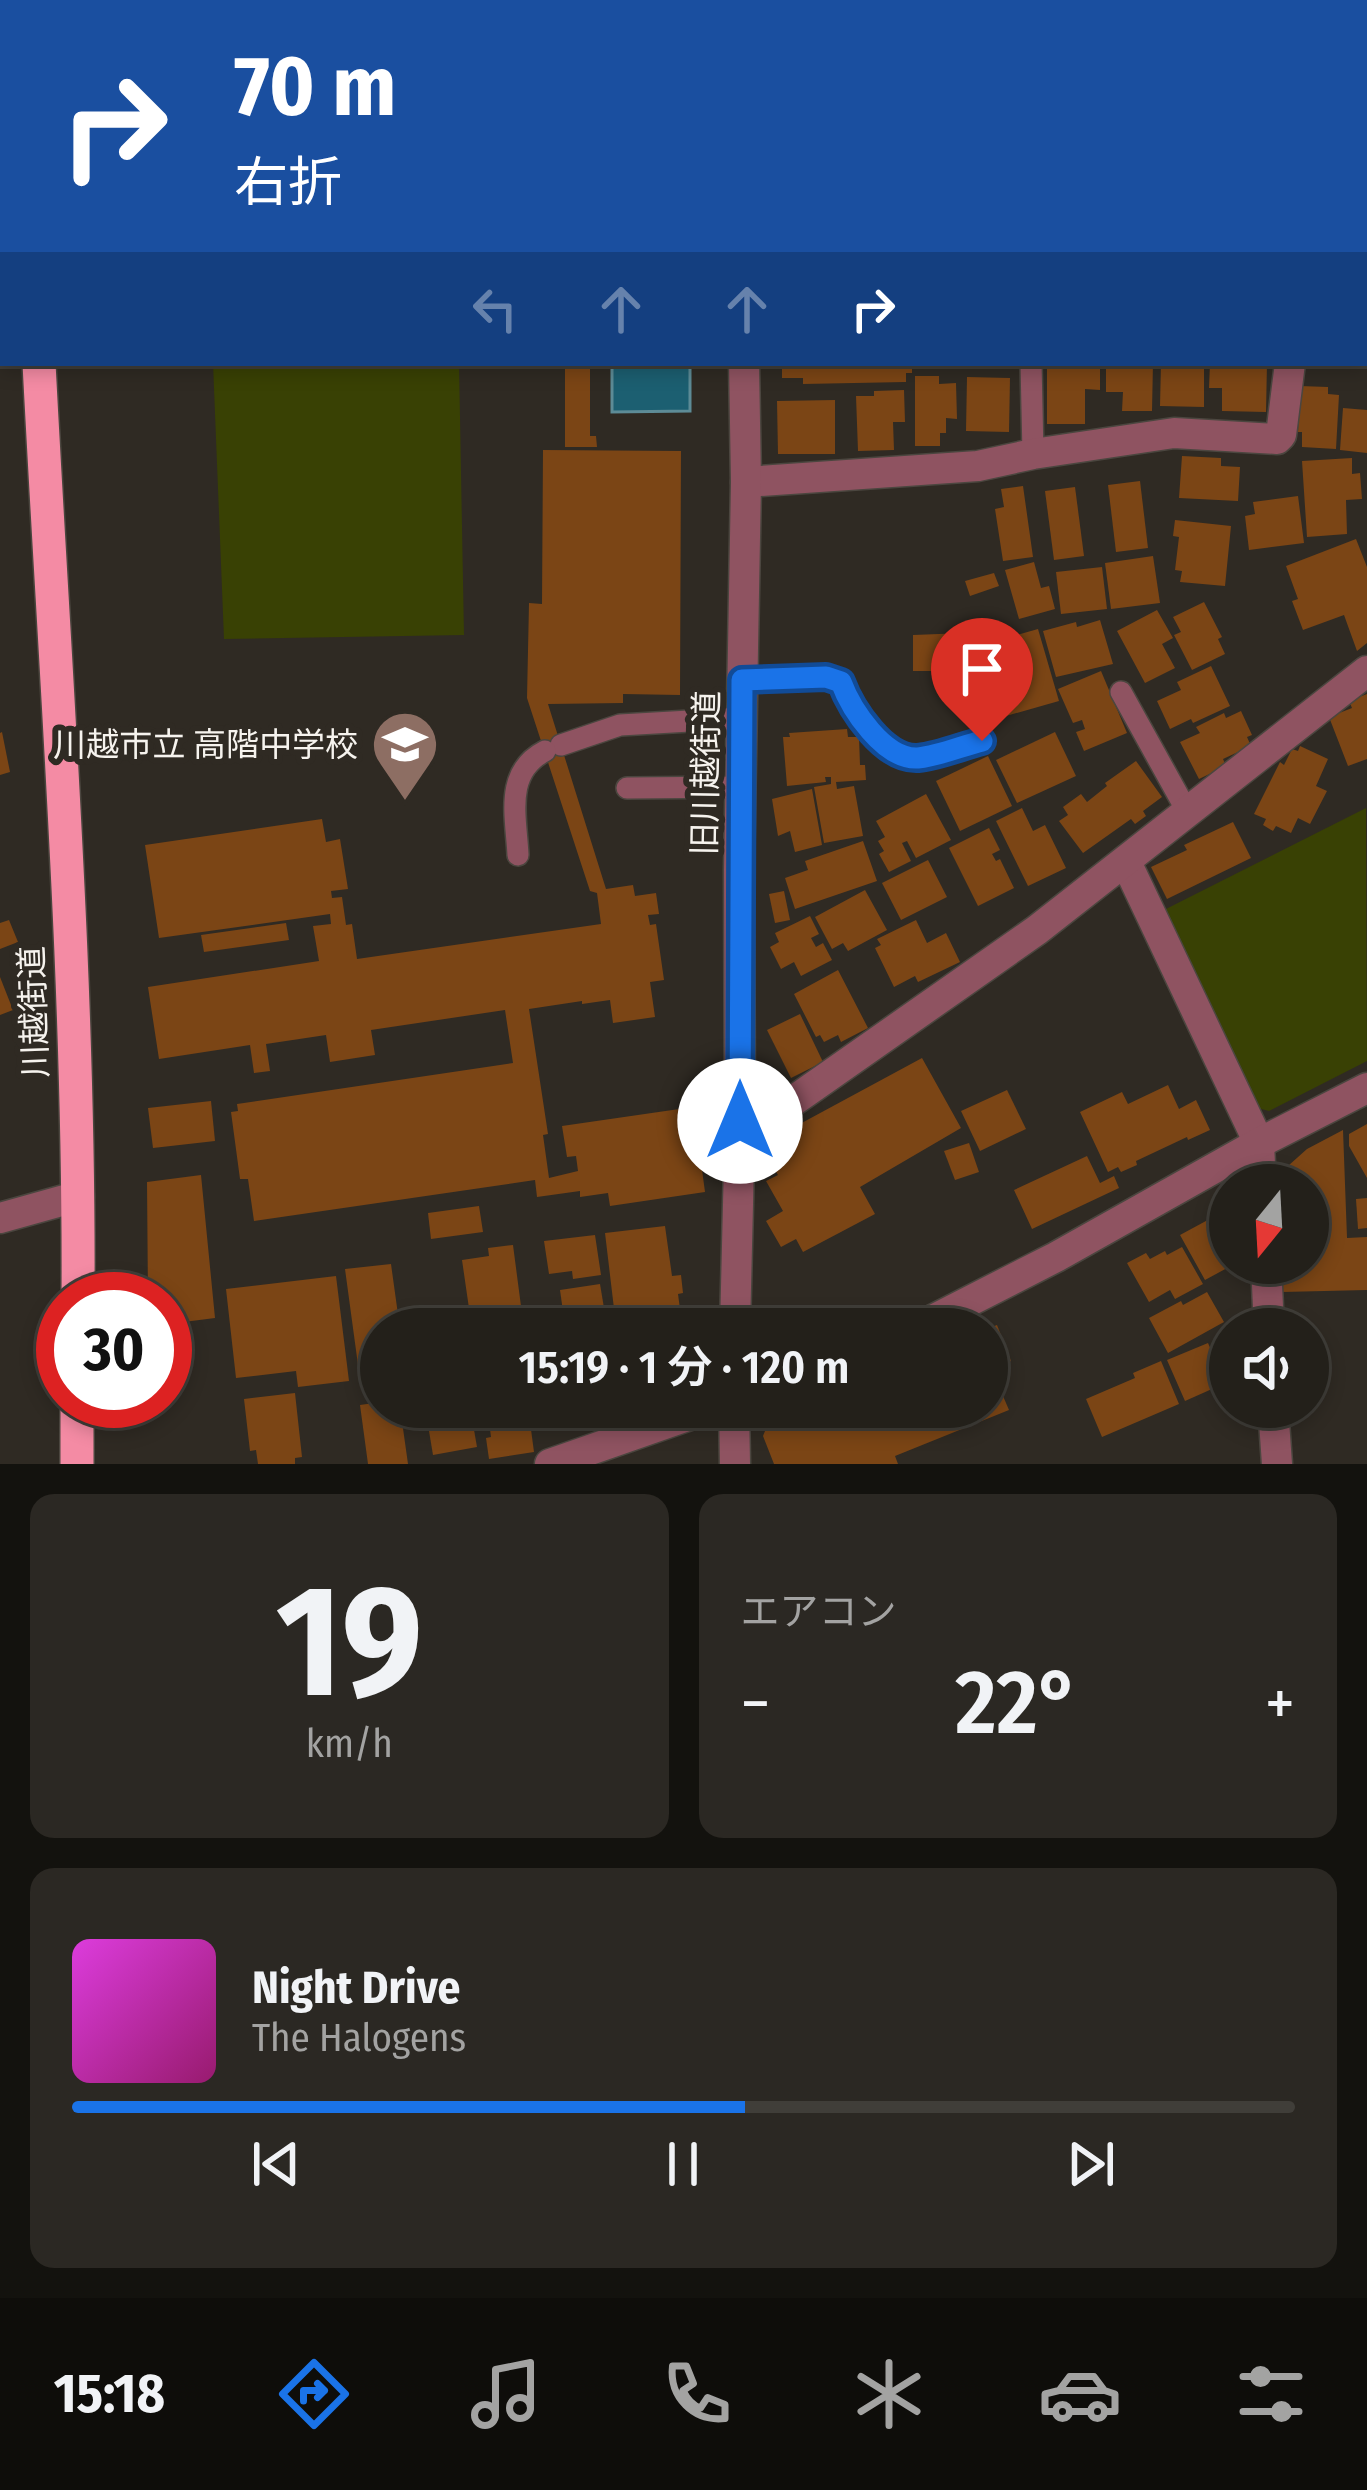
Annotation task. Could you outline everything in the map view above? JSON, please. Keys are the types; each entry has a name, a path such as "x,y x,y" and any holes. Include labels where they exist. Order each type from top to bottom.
{"highway":[{"name":"川越街道","path":"39,366 74,1033 78,1272"},
{"path":"77,1428 77,1464"}],"street":[{"name":"旧川越街道","path":"736,1308 744,366"},
{"path":"746,482 978,466 1174,433 1277,439 1290,366"},
{"path":"740,1121 766,1120 1037,931 1367,671"},
{"path":"1126,862 1259,1143 1260,1164"},
{"path":"956,1308 1367,1088"},
{"path":"0,1218 79,1196"},
{"path":"550,1464 652,1428"},
{"path":"734,1428 735,1464"},
{"path":"1275,1428 1276,1464"}],"lane":[{"path":"1031,366 1033,454"},
{"path":"742,680 826,677 841,682 849,703 874,734 902,755 917,758 982,741"},
{"path":"1121,692 1188,813"},
{"path":"518,855 516,788 520,771 531,758 620,725 742,718"},
{"path":"627,788 741,787"}],"green space":[{"path":"213,366 459,366 464,635 224,639"},
{"path":"1366,808 1367,1061 1269,1111 1254,1107 1164,910"}],"water":[{"path":"612,366 690,366 690,411 612,412"}],"building":[{"path":"565,366 590,366 590,436 596,436 597,447 565,447"},
{"path":"782,366 912,366 906,382 803,384 803,378 782,378"},
{"path":"1047,366 1100,366 1100,390 1085,389 1085,424 1047,424"},
{"path":"1106,366 1153,366 1152,411 1122,411 1123,392 1106,392"},
{"path":"1161,366 1204,366 1204,407 1160,406"},
{"path":"1210,366 1267,366 1266,412 1222,411 1222,388 1209,388"},
{"path":"915,376 939,376 939,384 956,383 957,419 946,418 940,446 915,446"},
{"path":"967,377 1010,378 1009,432 966,431"},
{"path":"1300,386 1328,387 1328,394 1339,395 1336,449 1302,447"},
{"path":"904,390 905,422 893,422 894,450 858,451 856,396"},
{"path":"835,400 835,454 778,454 777,401"},
{"path":"1343,408 1367,410 1367,453 1340,450"},
{"path":"543,450 681,451 680,695 623,694 623,703 548,704 606,889 633,885 635,896 656,893 659,914 648,915 650,925 656,924 664,980 650,982 655,1017 613,1023 610,1000 529,1009 548,1134 543,1135 549,1178 578,1171 576,1156 567,1157 562,1126 700,1106 706,1146 699,1147 705,1192 610,1206 608,1193 537,1197 535,1180 254,1221 248,1179 240,1179 231,1112 238,1111 237,1104 513,1063 505,1010 371,1030 375,1055 330,1062 326,1035 266,1044 270,1071 254,1073 250,1045 159,1059 148,987 319,961 313,926 331,924 330,914 159,938 145,845 322,819 326,842 340,839 348,889 331,891 332,898 342,897 357,959 601,924 597,893 590,891 527,698 529,603 542,604"},
{"path":"1182,456 1221,458 1221,466 1240,467 1238,501 1179,498"},
{"path":"1352,458 1352,474 1360,473 1362,499 1346,500 1347,534 1307,537 1302,461"},
{"path":"1140,481 1148,548 1116,552 1108,485"},
{"path":"1023,486 1033,557 1003,561 995,509 1004,507 1001,489"},
{"path":"1075,487 1084,556 1054,560 1045,491"},
{"path":"1298,496 1304,543 1249,550 1245,516 1255,514 1253,502"},
{"path":"1175,520 1231,526 1225,586 1180,582 1182,571 1175,570 1179,537 1173,536"},
{"path":"1356,539 1367,567 1367,643 1357,651 1344,615 1303,630 1286,566"},
{"path":"1153,556 1160,603 1111,609 1105,563"},
{"path":"1034,562 1041,588 1049,586 1055,609 1019,619 1005,570"},
{"path":"1102,567 1107,609 1061,614 1056,572"},
{"path":"994,573 999,586 970,596 965,581"},
{"path":"1204,602 1225,654 1192,670 1174,635 1181,632 1173,617"},
{"path":"1157,610 1173,638 1162,644 1175,668 1145,683 1117,631"},
{"path":"1100,620 1113,664 1056,677 1043,631"},
{"path":"1038,629 1059,701 1006,716 985,644"},
{"path":"965,633 966,681 936,682 935,671 913,671 913,635"},
{"path":"1211,666 1230,706 1170,729 1157,701 1181,690 1177,682"},
{"path":"1101,671 1127,733 1084,751 1076,732 1085,729 1082,720 1073,723 1058,689"},
{"path":"1367,694 1367,759 1348,766 1329,717 1352,708 1349,701"},
{"path":"1241,711 1252,735 1247,737 1251,746 1223,759 1226,766 1199,779 1180,742 1200,733 1196,727 1224,713 1226,718"},
{"path":"847,729 848,737 859,737 866,780 836,782 837,789 854,786 863,836 824,843 814,787 831,784 831,777 825,777 826,782 787,786 783,737"},
{"path":"1055,732 1076,776 1017,803 996,760"},
{"path":"0,733 10,772 0,775"},
{"path":"1300,746 1328,759 1316,786 1327,791 1310,824 1298,818 1291,833 1276,826 1273,831 1263,825 1266,819 1254,814 1280,762 1284,765 1292,749 1298,751"},
{"path":"988,756 1012,806 960,831 936,781"},
{"path":"1136,761 1162,797 1135,824 1131,819 1083,853 1059,821 1068,815 1063,807 1081,794 1087,802"},
{"path":"812,789 822,845 795,852 790,831 778,836 772,799"},
{"path":"926,794 951,840 916,858 907,841 902,843 911,861 889,872 879,854 884,851 878,841 885,837 876,821"},
{"path":"1022,808 1033,831 1045,825 1066,868 1028,886 996,821"},
{"path":"1233,822 1251,858 1167,899 1151,867"},
{"path":"989,828 1000,850 992,854 996,861 1000,859 1014,888 978,906 949,848"},
{"path":"863,841 877,881 795,909 785,878 808,870 805,861"},
{"path":"928,860 947,897 901,920 882,883"},
{"path":"865,890 887,930 848,951 843,943 832,949 815,917"},
{"path":"784,891 790,920 775,923 769,894"},
{"path":"810,916 819,934 811,938 816,947 823,943 832,960 801,976 794,962 781,969 770,947 779,942 775,933"},
{"path":"9,920 18,942 0,949 0,923"},
{"path":"916,920 927,943 946,933 960,962 918,982 915,976 894,987 875,948 881,945 877,939"},
{"path":"286,923 289,940 204,952 201,935"},
{"path":"838,970 868,1028 841,1042 838,1035 824,1042 820,1035 816,1037 794,994"},
{"path":"0,977 13,1010 0,1015"},
{"path":"800,1014 823,1062 791,1078 767,1030"},
{"path":"922,1058 961,1128 860,1187 875,1214 803,1252 796,1239 781,1247 766,1221 783,1211 766,1181 778,1175 770,1162 781,1156 772,1139"},
{"path":"1168,1085 1179,1109 1196,1100 1210,1130 1121,1172 1118,1167 1108,1172 1080,1112 1122,1092 1128,1104"},
{"path":"1007,1090 1026,1129 980,1151 961,1111"},
{"path":"211,1101 215,1141 153,1148 148,1108"},
{"path":"1367,1124 1367,1178 1349,1146 1349,1134"},
{"path":"1343,1130 1347,1238 1367,1237 1367,1290 1282,1292 1282,1284 1329,1284 1329,1164 1290,1164"},
{"path":"969,1143 979,1172 955,1180 944,1151"},
{"path":"1087,1156 1100,1183 1114,1176 1119,1188 1032,1229 1014,1190"},
{"path":"201,1175 215,1318 192,1321 192,1272 148,1272 147,1182"},
{"path":"1367,1198 1367,1228 1358,1229 1356,1199"},
{"path":"479,1206 483,1232 431,1239 428,1213"},
{"path":"1209,1219 1209,1278 1205,1280 1180,1235"},
{"path":"665,1226 672,1276 681,1275 680,1308 614,1308 605,1233"},
{"path":"595,1235 601,1275 573,1279 572,1271 549,1274 544,1241"},
{"path":"513,1245 521,1308 469,1308 462,1260 489,1256 488,1248"},
{"path":"1182,1247 1203,1284 1175,1299 1170,1290 1149,1302 1127,1263 1146,1253 1150,1259"},
{"path":"391,1264 397,1308 360,1308 360,1365 358,1365 345,1269"},
{"path":"336,1276 349,1381 298,1387 296,1371 236,1378 226,1289"},
{"path":"600,1284 604,1308 562,1308 560,1290"},
{"path":"1207,1292 1216,1308 1209,1308 1209,1330 1168,1353 1149,1318 1181,1301 1183,1305"},
{"path":"1208,1343 1209,1390 1185,1401 1167,1360"},
{"path":"1161,1361 1179,1404 1102,1437 1086,1399"},
{"path":"295,1393 302,1457 295,1458 295,1464 258,1464 256,1450 250,1451 244,1399"},
{"path":"363,1428 403,1428 408,1464 368,1464"},
{"path":"428,1428 474,1428 477,1447 433,1455"},
{"path":"490,1428 531,1428 534,1452 489,1459 486,1438 491,1437"},
{"path":"766,1428 964,1428 895,1456 898,1464 774,1464 763,1436"}],"place":[{"name":"川越市立 高階中学校","path":"405,803"}],"route":[{"path":"740,1121 742,680 826,677 841,682 849,703 874,734 902,755 917,758 982,741"}]}
